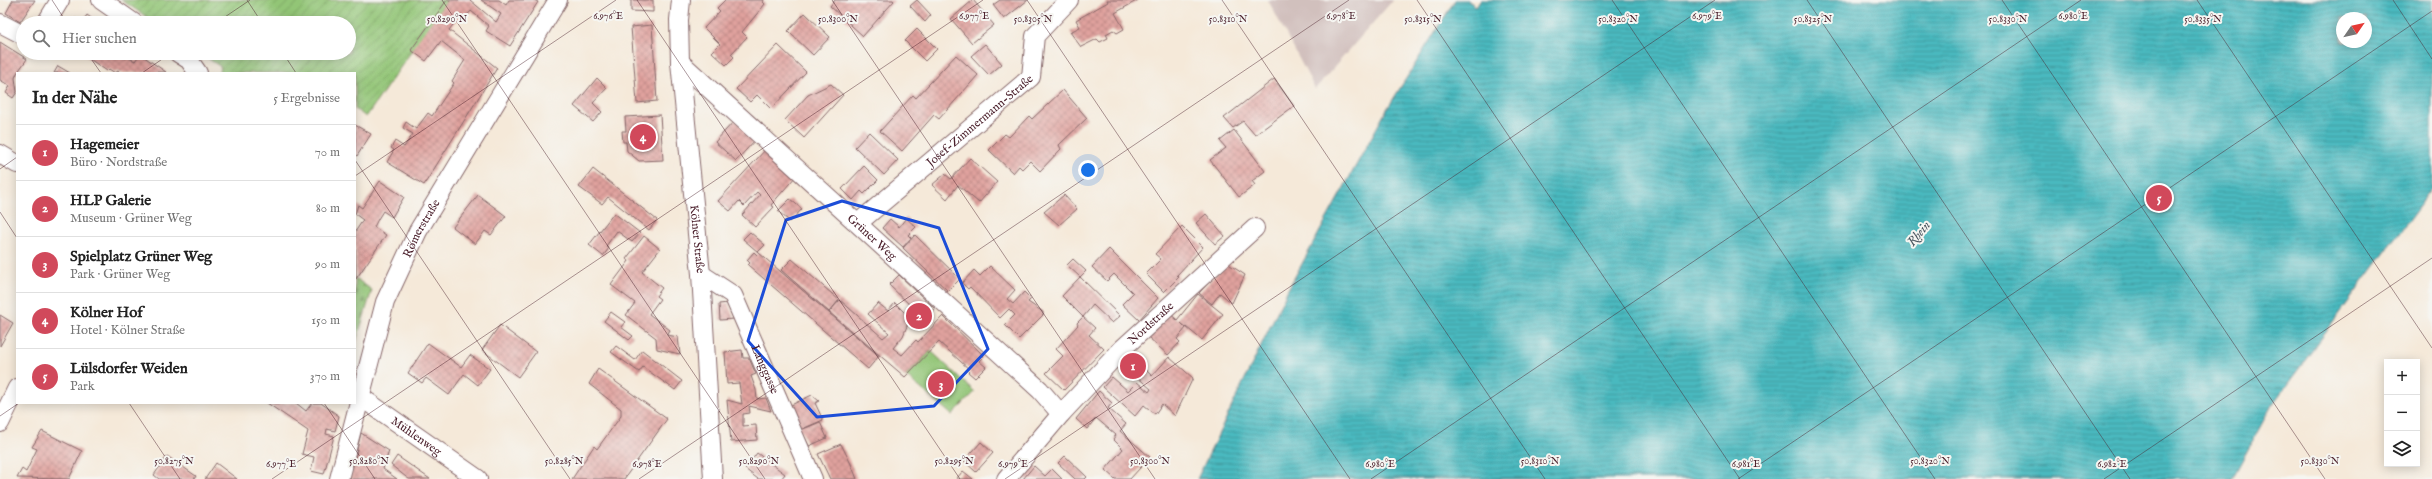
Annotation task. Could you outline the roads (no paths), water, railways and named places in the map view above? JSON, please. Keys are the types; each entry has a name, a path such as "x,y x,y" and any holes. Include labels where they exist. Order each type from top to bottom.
{"street":[{"path":"50,16 60,0"},
{"path":"101,0 124,16"},
{"name":"Römerstraße","path":"357,395 385,302 418,231 558,0"},
{"name":"Kölner Straße","path":"681,0 679,20 680,62 701,274 713,479"},
{"name":"Josef-Zimmermann-Straße","path":"858,223 1031,77 1035,36 1069,0"},
{"path":"0,23 16,31"},
{"name":"Grüner Weg","path":"680,62 1040,390 1062,414"},
{"path":"0,154 16,163"},
{"name":"Nordstraße","path":"1006,479 1062,414 1122,349 1255,228"},
{"name":"Langgasse","path":"701,274 734,295 813,479"},
{"path":"0,424 16,390"},
{"name":"Mühlenweg","path":"357,395 478,479"},
{"name":"Römerstraße","path":"339,479 355,404"}],"water":[{"name":"Rhein","path":"1455,0 1467,0 1476,6 1480,0 2432,0 2432,189 2272,405 2232,479 1197,479 1287,291 1387,109"}],"place":[{"name":"Kölner Hof","path":"643,137"},
{"name":"Lülsdorfer Weiden","path":"2159,198"},
{"name":"HLP Galerie","path":"919,316"},
{"name":"Hagemeier","path":"1133,366"},
{"name":"Spielplatz Grüner Weg","path":"941,384"}]}
